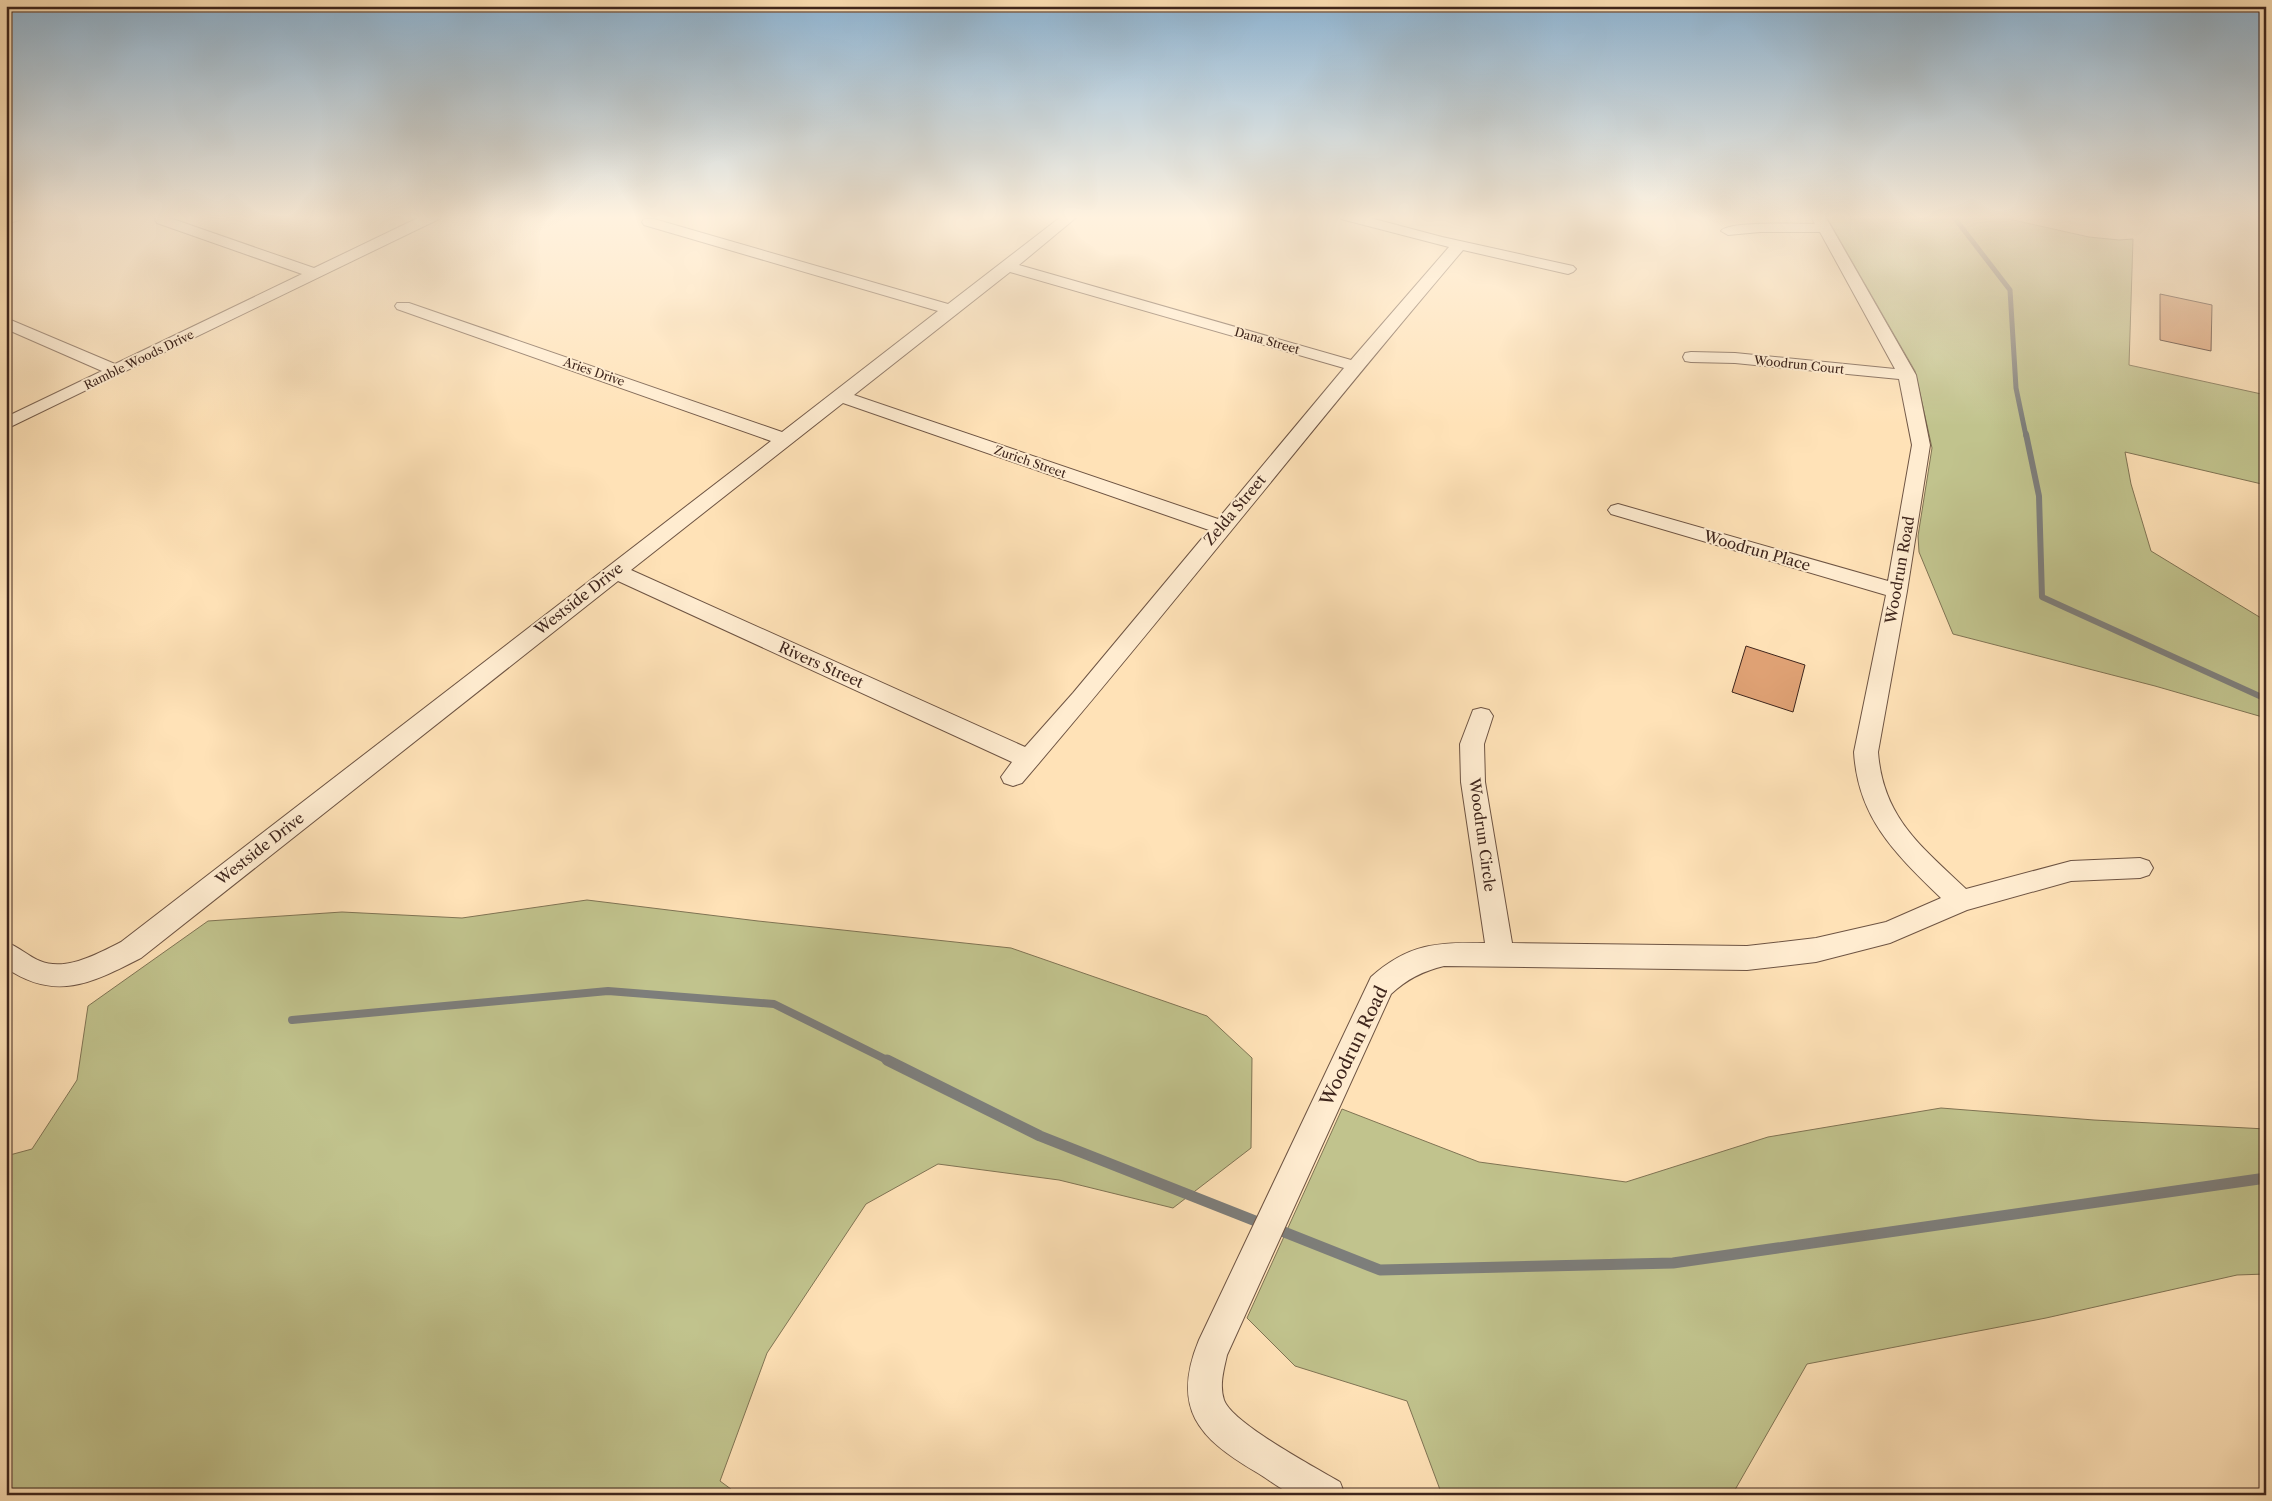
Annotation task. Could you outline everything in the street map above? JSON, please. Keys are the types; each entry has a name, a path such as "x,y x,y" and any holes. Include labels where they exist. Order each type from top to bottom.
{"street":[{"name":"Ramble Woods Drive","path":"6,424 291,286"},
{"path":"869,286 951,310"},
{"name":"Westside Drive","path":"6,954 36,972 55,975 80,972 105,964 131,950 614,571 981,286"},
{"name":"Dana Street","path":"1077,286 1355,366"},
{"name":"Zelda Street","path":"1013,777 1081,699 1220,527 1424,286"},
{"name":"Woodrun Road","path":"1857,286 1907,376 1921,445 1897,591 1866,752 1866,764 1871,789 1883,815 1902,842 1961,901"},
{"name":"Aries Drive","path":"403,306 784,439"},
{"path":"6,323 116,371"},
{"name":"Woodrun Court","path":"1691,357 1735,358 1907,376"},
{"name":"Zurich Street","path":"840,396 1220,527"},
{"name":"Woodrun Place","path":"1618,510 1897,591"},
{"name":"Rivers Street","path":"614,571 1028,759"},
{"name":"Woodrun Circle","path":"1481,716 1472,744 1473,782 1500,955"},
{"name":"Woodrun Road","path":"1327,1495 1228,1434 1213,1417 1204,1395 1204,1371 1215,1343 1381,986 1398,970 1416,961 1444,954 1747,958 1816,950 1890,932 1961,901 2071,871 2140,868"}],"green space":[{"path":"1866,286 2132,286 2129,365 2266,395 2266,485 2125,452 2131,484 2151,551 2266,621 2266,718 2155,686 1953,634 1919,552 1918,536 1932,448 1915,371"},
{"path":"587,900 758,921 1011,948 1207,1016 1252,1058 1251,1148 1173,1208 1059,1180 938,1164 866,1204 767,1353 720,1481 739,1495 6,1495 6,1156 32,1149 77,1080 88,1006 208,921 342,912 462,918"},
{"path":"1941,1108 2094,1120 2266,1129 2266,1274 2237,1275 2046,1318 1807,1364 1732,1495 1442,1495 1407,1401 1295,1366 1247,1318 1342,1109 1479,1162 1626,1182 1768,1137"}],"building":[{"path":"2160,294 2212,305 2211,351 2160,340"},
{"path":"1746,646 1805,665 1793,712 1732,692"}],"waterway":[{"path":"2007,286 2010,290 2016,388 2026,436"},
{"path":"2026,434 2039,496 2042,597 2266,699"},
{"path":"292,1020 608,991 774,1004 889,1061"},
{"path":"887,1060 1040,1136 1263,1224"},
{"path":"1274,1228 1380,1270 1673,1263 2266,1178"}]}
